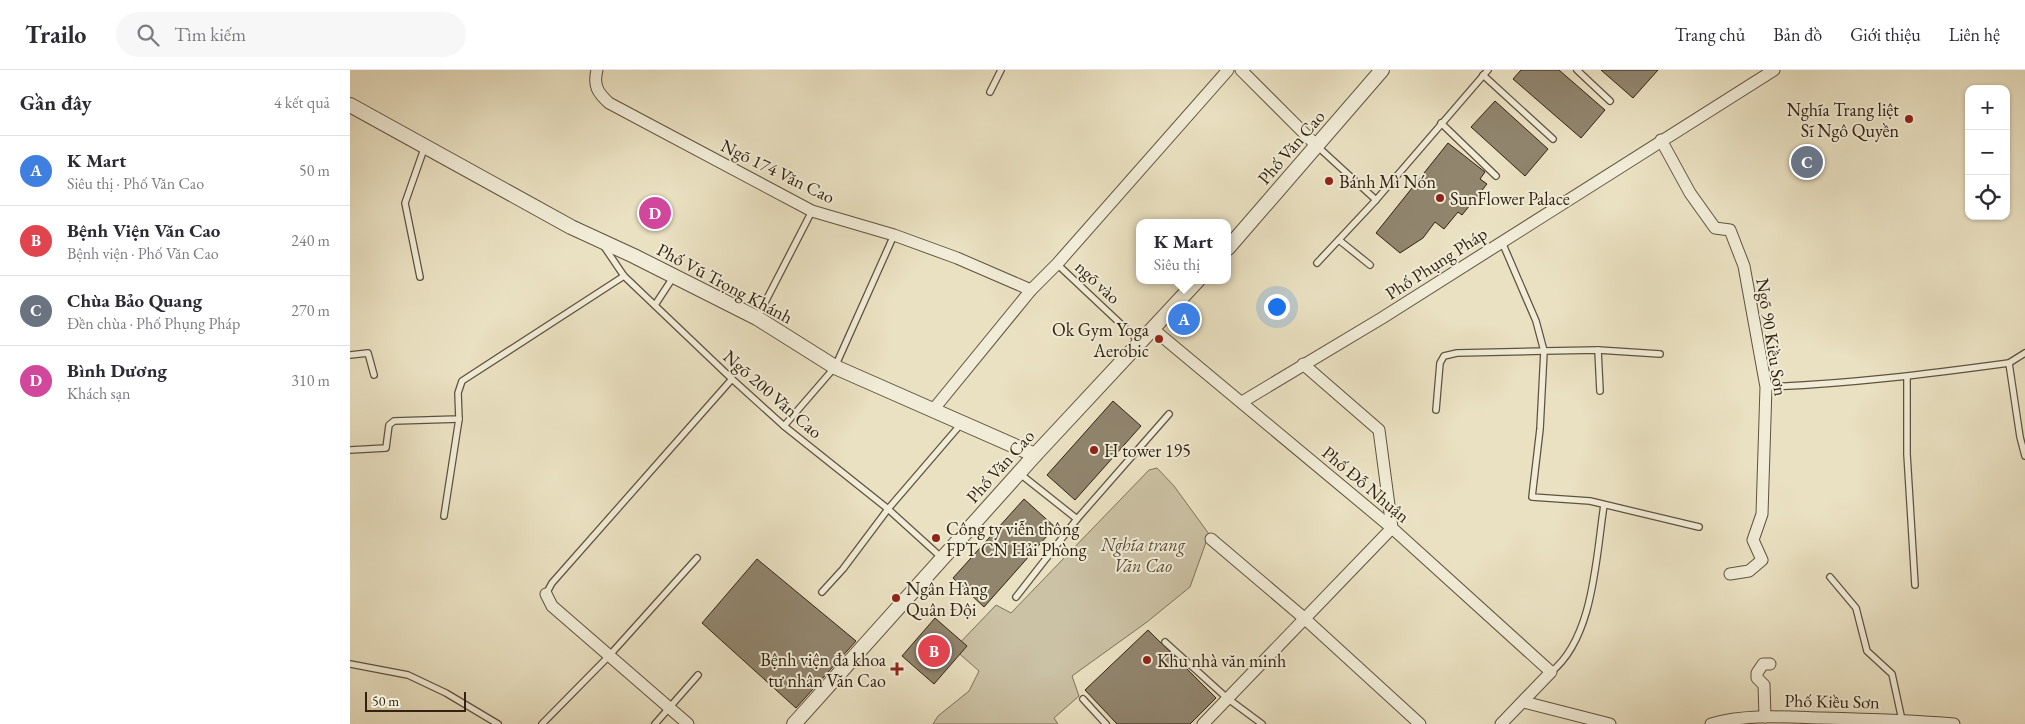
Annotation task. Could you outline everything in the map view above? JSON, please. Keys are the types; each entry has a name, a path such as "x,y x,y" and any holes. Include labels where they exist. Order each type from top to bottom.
{"street":[{"name":"Ngõ 174 Văn Cao","path":"597,70 595,79 597,92 609,103 812,211 894,235 957,258 1031,290"},
{"path":"933,410 1031,290 1057,264 1228,70"},
{"path":"1241,70 1317,146"},
{"name":"Phố Văn Cao","path":"1231,245 1382,70"},
{"name":"Phố Phụng Pháp","path":"1242,402 1382,318 1774,70"},
{"name":"Phố Vũ Trọng Khánh","path":"350,105 572,227 757,318 835,367 1035,455"},
{"name":"Ngõ 90 Kiều Sơn","path":"1661,140 1690,193 1715,228 1730,230 1744,266 1766,386 1762,514 1753,540 1762,560 1749,571 1730,574"},
{"name":"Phố Văn Cao","path":"796,723 1035,455 1194,284"},
{"name":"Phố Đỗ Nhuận","path":"1153,329 1392,528 1551,672"},
{"path":"1203,724 1392,528 1379,430 1303,364"},
{"path":"1211,539 1304,618 1420,724"},
{"path":"546,594 552,606 608,657 688,724"},
{"path":"1765,717 1764,685 1757,678 1757,673 1763,664 1770,664"},
{"path":"1501,724 1551,672"},
{"path":"1524,702 1610,724"},
{"name":"Phố Kiều Sơn","path":"1711,724 1734,719 1765,717 1954,724"}],"lane":[{"path":"990,92 1001,70"},
{"path":"1577,70 1610,101"},
{"path":"1317,263 1376,200 1486,72 1552,139"},
{"path":"1441,123 1496,176"},
{"path":"420,276 405,203 425,146"},
{"path":"1317,146 1376,200"},
{"path":"757,318 812,211"},
{"path":"784,426 835,367 894,235"},
{"name":"Ngõ 200 Văn Cao","path":"598,239 624,276 732,379 784,426 888,509 942,558"},
{"path":"1339,240 1370,264"},
{"path":"1502,242 1536,321 1544,351 1540,429 1532,497 1590,501 1699,527"},
{"name":"ngõ vào","path":"1057,264 1140,342"},
{"path":"444,516 459,419 458,392 462,381 624,276"},
{"path":"655,306 674,276"},
{"path":"1598,350 1600,391"},
{"path":"1436,410 1440,363 1444,356 1457,353 1598,350 1660,354"},
{"path":"350,355 368,353 374,375"},
{"path":"1766,386 1907,377 1965,367 2009,363 2025,353"},
{"path":"2009,363 2020,437 2025,456"},
{"path":"1907,377 1908,454 1915,585"},
{"path":"546,594 552,583 732,379"},
{"path":"1016,597 1077,519 1169,414"},
{"path":"350,450 386,448 389,425 394,421 459,419"},
{"path":"822,592 843,570 888,509 963,422"},
{"path":"1019,473 1077,519"},
{"path":"1551,672 1567,656 1582,625 1591,587 1604,505"},
{"path":"542,724 608,657 697,558"},
{"path":"1830,577 1856,608 1867,651 1892,674 1907,721"},
{"path":"1164,642 1227,698 1262,724"},
{"path":"350,664 408,675 446,693 498,724"},
{"path":"655,724 698,675"},
{"path":"1083,699 1106,724"}],"green space":[{"name":"Nghĩa trang Văn Cao","path":"1157,468 1174,486 1209,534 1190,587 1147,622 1072,676 1079,696 1054,718 1058,724 933,724 938,716 969,691 979,671 954,649 996,605 1011,613 1149,470"}],"building":[{"path":"1521,70 1559,70 1605,110 1581,138 1513,79"},
{"path":"1601,70 1658,70 1633,98"},
{"path":"1495,101 1548,149 1525,176 1471,127"},
{"name":"SunFlower Palace","path":"1448,143 1485,172 1480,179 1487,184 1462,215 1458,212 1444,229 1435,222 1423,238 1400,253 1376,233"},
{"name":"H tower 195","path":"1113,401 1141,426 1075,500 1047,475"},
{"path":"1024,499 1055,527 984,607 953,578"},
{"path":"757,559 856,641 796,708 702,623"},
{"path":"935,618 967,646 934,684 902,656"},
{"name":"Khu nhà văn minh","path":"1148,630 1216,698 1190,724 1117,724 1085,690"}],"place":[{"name":"Nghĩa Trang liệt Sĩ Ngô Quyền","path":"1909,119"},
{"name":"Chùa Bảo Quang","path":"1807,162"},
{"name":"Bánh Mì Nón","path":"1329,181"},
{"name":"SunFlower Palace","path":"1440,198"},
{"name":"Bình Dương","path":"655,213"},
{"name":"K Mart","path":"1184,319"},
{"name":"Ok Gym Yoga Aerobic","path":"1159,339"},
{"name":"H tower 195","path":"1094,450"},
{"name":"Công ty viễn thông FPT CN Hải Phòng","path":"936,538"},
{"name":"Ngân Hàng Quân Đội","path":"896,598"},
{"name":"Bệnh Viện Văn Cao","path":"934,651"},
{"name":"Khu nhà văn minh","path":"1147,660"},
{"name":"Bệnh viện đa khoa tư nhân Văn Cao","path":"897,669"}]}
